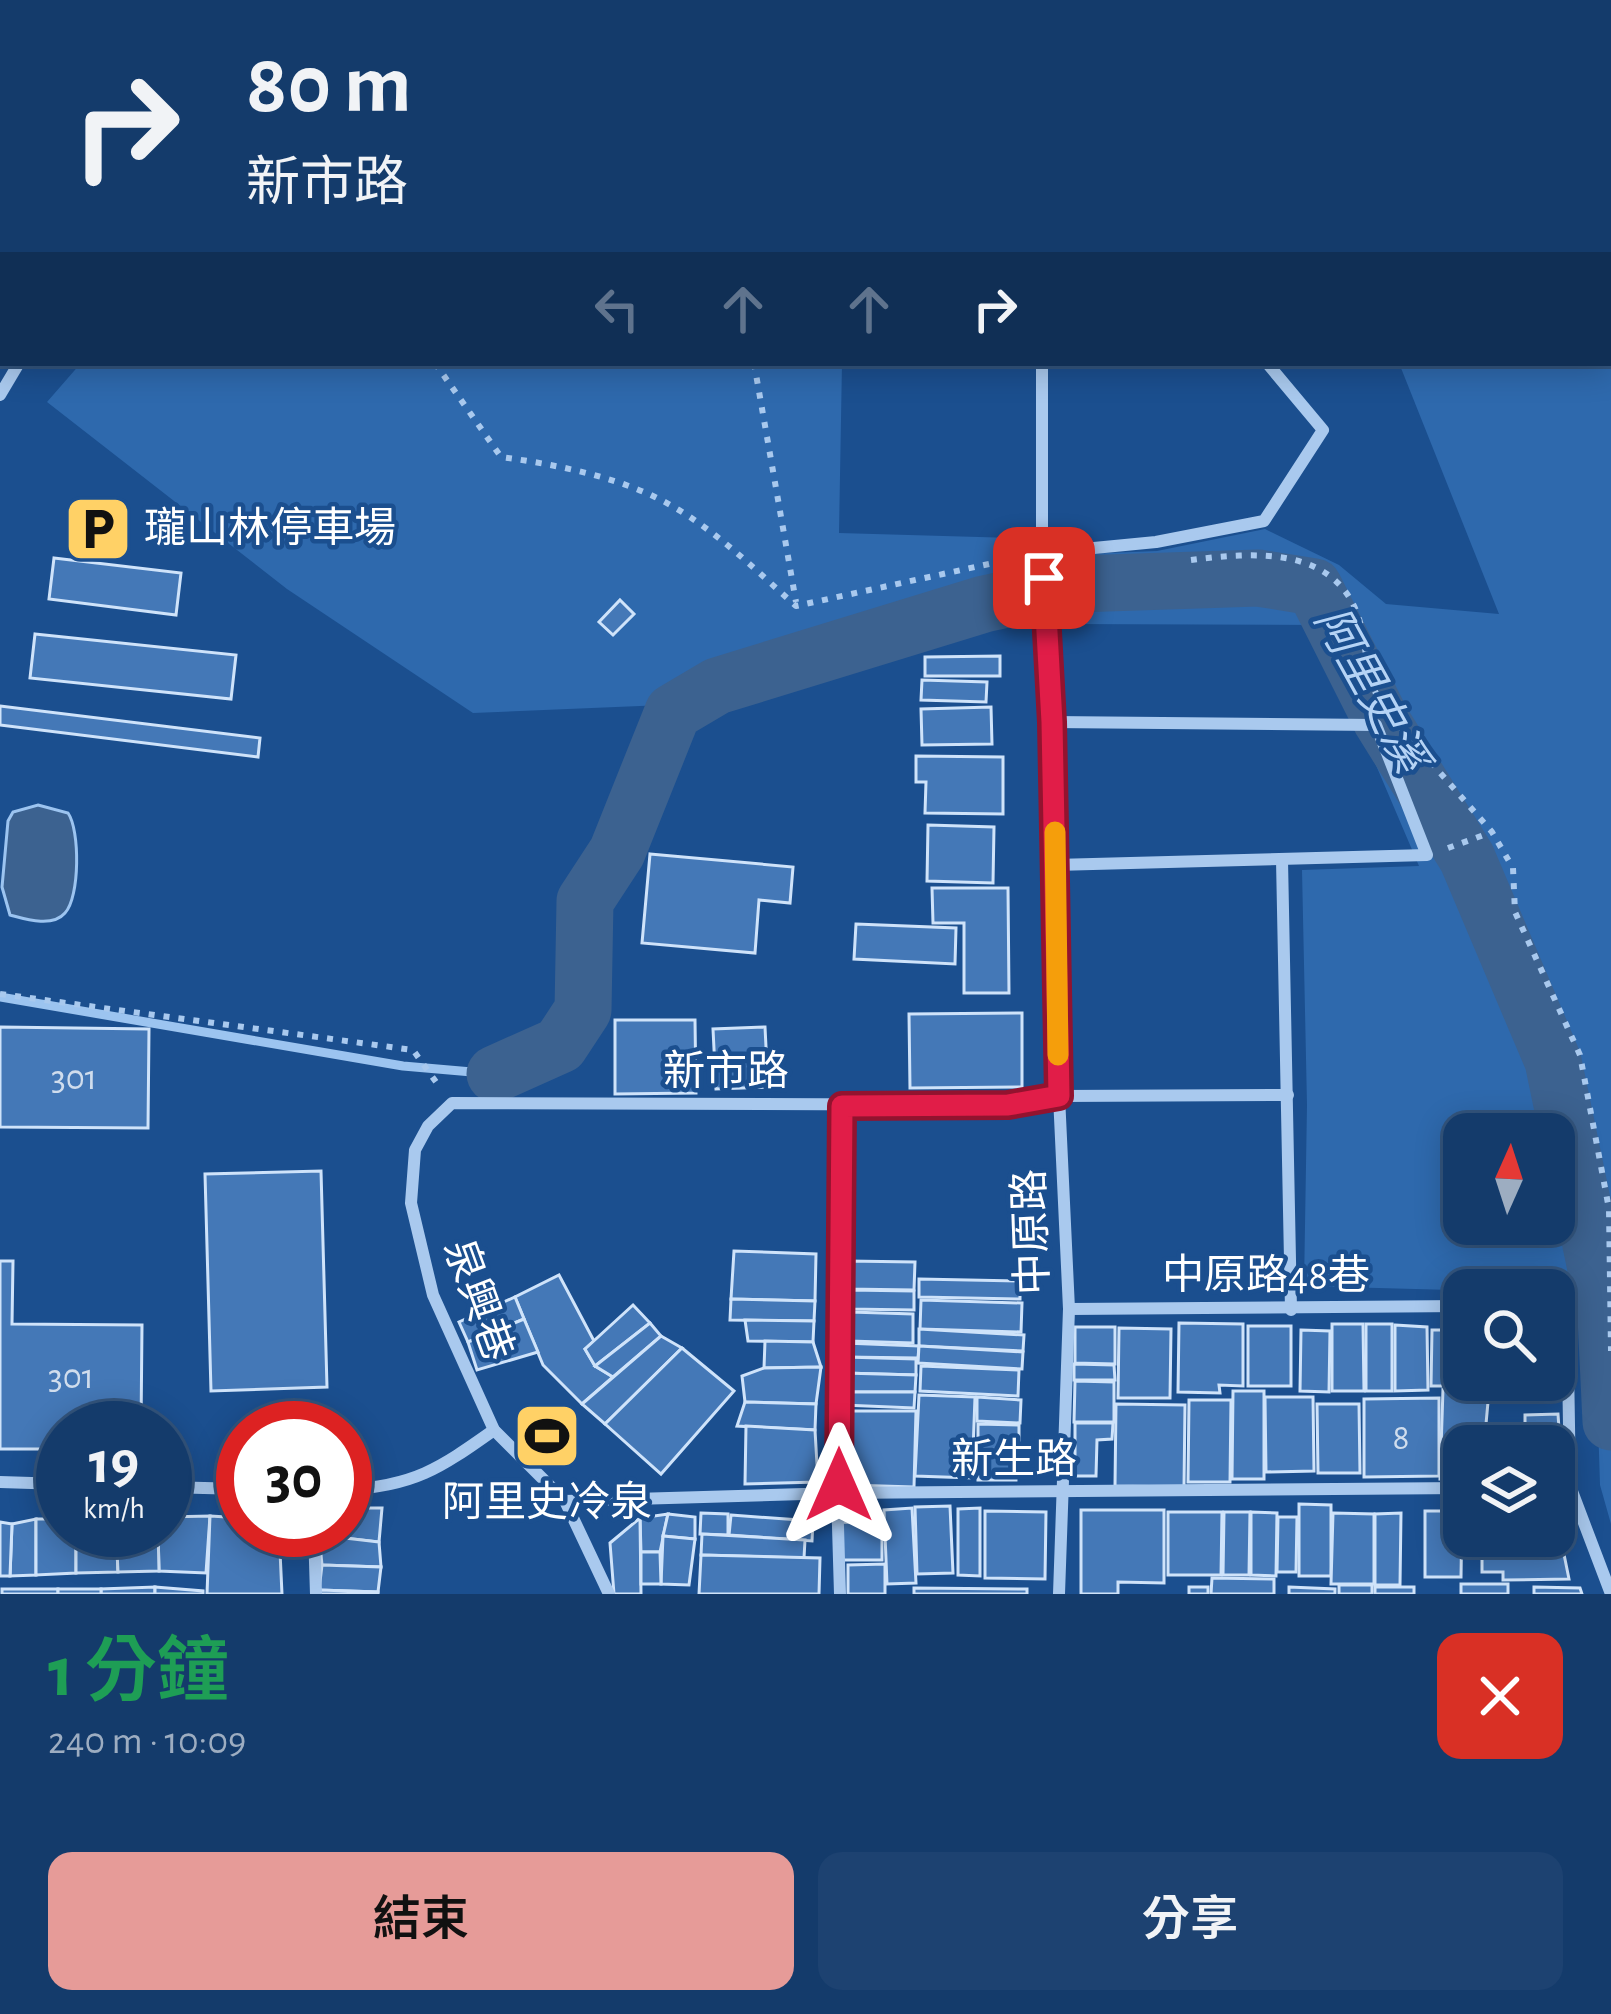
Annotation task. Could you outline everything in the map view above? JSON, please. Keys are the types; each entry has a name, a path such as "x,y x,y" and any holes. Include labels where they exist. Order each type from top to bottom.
{"street":[{"path":"0,395 17,366"},
{"name":"中原路","path":"1042,366 1042,553 1052,722 1059,1096 1069,1309 1059,1594"},
{"path":"1042,553 1156,542 1264,521 1322,430 1269,366"},
{"path":"1052,722 1376,725 1427,855 1055,866"},
{"path":"1282,860 1291,1310"},
{"name":"新市路","path":"452,1103 1008,1105 1059,1096 1288,1095"},
{"name":"泉興巷","path":"452,1103 428,1126 415,1150 411,1202 433,1295 494,1430 565,1502 609,1594"},
{"path":"840,1594 842,1106"},
{"name":"中原路48巷","path":"1069,1309 1443,1306"},
{"path":"372,1488 392,1487 447,1463 494,1430"},
{"path":"0,1482 36,1483"},
{"name":"新生路","path":"565,1502 837,1493 1443,1488"},
{"path":"1575,1499 1611,1594"},
{"path":"315,1557 316,1594"}],"path":[{"path":"437,366 501,457 553,464 654,496 717,536 796,606"},
{"path":"755,366 796,606"},
{"path":"796,606 1042,553"},
{"path":"1233,555 1307,560 1339,584 1359,617 1371,688 1492,832 1513,868 1515,912 1580,1055 1609,1209 1611,1351"},
{"path":"1453,846 1492,832"},
{"path":"0,994 413,1050 452,1103"}],"shaded area":[{"path":"78,366 842,366 839,533 1014,538 1014,581 717,669 664,705 473,713 287,589 47,402"},
{"path":"1400,366 1611,366 1611,1524 1600,1485 1594,1294 1575,1293 1575,1269 1443,1269 1443,1290 1304,1286 1307,1105 1302,870 1419,866 1323,625 1063,624 1057,555 1157,551 1265,529 1339,565 1386,604 1499,614"},
{"path":"38,805 68,813 76,848 70,905 60,918 46,921 10,915 2,887 8,821 13,812"}],"building":[{"path":"54,558 181,573 176,615 49,599"},
{"path":"620,600 634,614 613,635 599,622"},
{"path":"35,634 236,655 231,699 30,678"},
{"path":"1000,656 1000,676 925,676 925,657"},
{"path":"922,680 987,682 986,702 921,700"},
{"path":"0,706 260,738 258,757 0,725"},
{"path":"991,707 992,744 922,745 921,709"},
{"path":"916,756 1003,757 1003,814 925,813 926,782 916,782"},
{"path":"928,825 994,827 993,883 927,881"},
{"path":"650,854 793,867 790,903 759,900 755,953 642,943"},
{"path":"932,888 1008,888 1009,993 964,993 964,923 933,923"},
{"path":"856,924 956,928 955,964 854,959"},
{"path":"1022,1013 1022,1087 910,1088 909,1014"},
{"path":"615,1020 695,1020 696,1093 615,1094"},
{"path":"0,1027 149,1029 148,1128 0,1127"},
{"path":"765,1027 768,1087 716,1089 713,1029"},
{"path":"321,1171 327,1387 211,1391 205,1174"},
{"path":"734,1251 816,1254 815,1301 731,1299"},
{"path":"0,1261 13,1261 12,1324 142,1325 141,1401 36,1401 36,1449 0,1449"},
{"path":"847,1261 915,1262 914,1290 846,1289"},
{"path":"559,1275 594,1341 585,1349 595,1366 613,1377 582,1404 543,1365 515,1297"},
{"path":"919,1279 1020,1281 1020,1299 919,1297"},
{"path":"849,1290 914,1291 914,1310 848,1309"},
{"path":"515,1297 524,1319 468,1342 459,1322"},
{"path":"731,1299 815,1301 814,1321 730,1320"},
{"path":"921,1300 1022,1303 1021,1332 920,1329"},
{"path":"633,1305 650,1323 595,1366 585,1349"},
{"path":"850,1312 913,1314 913,1343 849,1341"},
{"path":"524,1319 538,1352 477,1370 468,1342"},
{"path":"745,1320 814,1321 813,1342 748,1341"},
{"path":"650,1323 661,1336 613,1377 595,1366"},
{"path":"1179,1323 1243,1324 1243,1386 1219,1385 1220,1393 1178,1392"},
{"path":"1332,1324 1363,1324 1364,1391 1332,1391"},
{"path":"1366,1324 1392,1324 1392,1391 1366,1391"},
{"path":"1395,1325 1427,1327 1428,1390 1395,1391"},
{"path":"1248,1326 1291,1326 1291,1386 1248,1386"},
{"path":"1075,1327 1115,1327 1115,1364 1075,1363"},
{"path":"1119,1328 1171,1329 1170,1398 1118,1398"},
{"path":"919,1329 1024,1335 1023,1351 919,1346"},
{"path":"1301,1330 1330,1331 1329,1392 1300,1391"},
{"path":"1432,1330 1443,1330 1443,1386 1431,1386"},
{"path":"661,1336 682,1348 605,1424 582,1404"},
{"path":"765,1341 813,1342 821,1367 764,1368"},
{"path":"844,1343 919,1346 918,1358 844,1357"},
{"path":"919,1346 1023,1352 1022,1369 918,1363"},
{"path":"682,1348 734,1391 661,1474 605,1424"},
{"path":"844,1357 916,1359 916,1375 843,1373"},
{"path":"1074,1364 1114,1365 1115,1380 1074,1380"},
{"path":"921,1366 1019,1370 1018,1396 920,1391"},
{"path":"821,1367 816,1404 745,1402 742,1376 764,1368"},
{"path":"843,1373 916,1375 915,1392 842,1392"},
{"path":"1075,1381 1114,1382 1114,1422 1074,1422"},
{"path":"1443,1389 1443,1401 1488,1401 1486,1425 1443,1425 1440,1479"},
{"path":"1233,1391 1264,1391 1264,1479 1232,1479"},
{"path":"842,1392 915,1392 914,1408 843,1405"},
{"path":"919,1395 975,1397 972,1478 915,1476"},
{"path":"977,1397 1021,1400 1020,1423 977,1421"},
{"path":"1265,1397 1313,1397 1314,1471 1266,1472"},
{"path":"1439,1398 1439,1476 1364,1477 1364,1399"},
{"path":"1189,1400 1231,1400 1230,1482 1188,1482"},
{"path":"745,1402 816,1404 815,1430 737,1426"},
{"path":"1116,1404 1185,1405 1184,1487 1115,1486"},
{"path":"1317,1404 1359,1404 1360,1473 1318,1473"},
{"path":"848,1411 916,1411 914,1487 850,1485"},
{"path":"1558,1414 1559,1425 1525,1425 1525,1415"},
{"path":"1075,1423 1113,1423 1112,1439 1097,1440 1096,1476 1075,1476"},
{"path":"978,1424 1019,1425 1019,1450 978,1449"},
{"path":"746,1426 815,1430 818,1482 745,1484"},
{"path":"978,1452 1017,1454 1016,1480 978,1480"},
{"path":"1299,1504 1331,1505 1331,1576 1299,1576"},
{"path":"950,1506 953,1573 917,1574 915,1507"},
{"path":"372,1508 382,1508 379,1542 372,1541"},
{"path":"912,1508 916,1583 887,1584 884,1510"},
{"path":"980,1508 980,1576 958,1575 958,1509"},
{"path":"1081,1510 1164,1510 1164,1583 1118,1582 1118,1594 1081,1594"},
{"path":"985,1511 1046,1512 1045,1579 985,1578"},
{"path":"1425,1511 1443,1511 1443,1557 1461,1557 1461,1577 1425,1577"},
{"path":"1168,1512 1222,1512 1221,1575 1168,1575"},
{"path":"1224,1512 1250,1512 1249,1575 1223,1575"},
{"path":"1251,1512 1277,1513 1276,1576 1251,1575"},
{"path":"701,1513 728,1514 728,1535 700,1534"},
{"path":"1333,1513 1374,1514 1374,1584 1331,1584"},
{"path":"1401,1513 1400,1585 1375,1585 1375,1514"},
{"path":"668,1514 660,1552 641,1552 640,1518"},
{"path":"668,1514 695,1517 695,1539 663,1536"},
{"path":"731,1515 813,1521 812,1541 729,1535"},
{"path":"192,1516 210,1516 206,1573 159,1571 159,1557 192,1557"},
{"path":"210,1516 216,1516 216,1557 280,1557 282,1594 207,1594"},
{"path":"1278,1517 1297,1517 1296,1572 1277,1572"},
{"path":"640,1518 641,1594 614,1594 610,1543"},
{"path":"36,1519 36,1575 10,1576 12,1524"},
{"path":"0,1522 12,1524 10,1576 0,1576"},
{"path":"837,1522 882,1523 882,1560 837,1560"},
{"path":"702,1534 805,1540 804,1558 701,1555"},
{"path":"663,1536 695,1539 689,1585 661,1584"},
{"path":"372,1541 379,1542 381,1567 322,1565 321,1557 372,1557"},
{"path":"641,1552 660,1552 661,1584 641,1584"},
{"path":"701,1555 820,1558 819,1594 699,1594"},
{"path":"36,1557 76,1557 76,1573 36,1575"},
{"path":"76,1557 117,1557 118,1572 76,1573"},
{"path":"117,1557 159,1557 159,1571 118,1572"},
{"path":"1482,1557 1565,1557 1569,1579 1503,1580 1503,1572 1482,1572"},
{"path":"885,1564 885,1594 848,1594 848,1565"},
{"path":"322,1565 381,1567 378,1592 319,1590"},
{"path":"1212,1578 1274,1579 1274,1594 1211,1594"},
{"path":"1461,1584 1508,1584 1508,1594 1461,1594"},
{"path":"1339,1585 1372,1585 1372,1594 1339,1594"},
{"path":"155,1587 155,1594 101,1594 101,1589"},
{"path":"155,1587 203,1591 203,1594 155,1594"},
{"path":"1189,1587 1208,1587 1208,1594 1189,1594"},
{"path":"1289,1587 1335,1589 1335,1594 1289,1594"},
{"path":"1375,1587 1414,1587 1414,1594 1375,1594"},
{"path":"1534,1587 1580,1588 1582,1594 1534,1594"},
{"path":"914,1588 1027,1589 1027,1594 914,1594"},
{"path":"2,1589 58,1589 58,1594 2,1594"},
{"path":"58,1589 101,1589 101,1594 58,1594"},
{"path":"319,1590 378,1592 378,1594 319,1594"}],"waterway":[{"name":"阿里史溪","path":"495,1074 560,1045 583,1010 585,901 617,852 673,712 717,686 984,604 1077,584 1258,578 1314,587 1381,720 1467,858 1553,1061 1606,1317 1611,1422"},
{"path":"0,997 403,1066 495,1074"}],"slow traffic":[{"path":"1055,832 1058,1055"}],"place":[{"name":"瓏山林停車場","path":"98,529"},
{"name":"阿里史冷泉","path":"547,1436"}],"route":[{"path":"839,1485 842,1106 1008,1105 1059,1096 1052,722 1044,578"}]}
